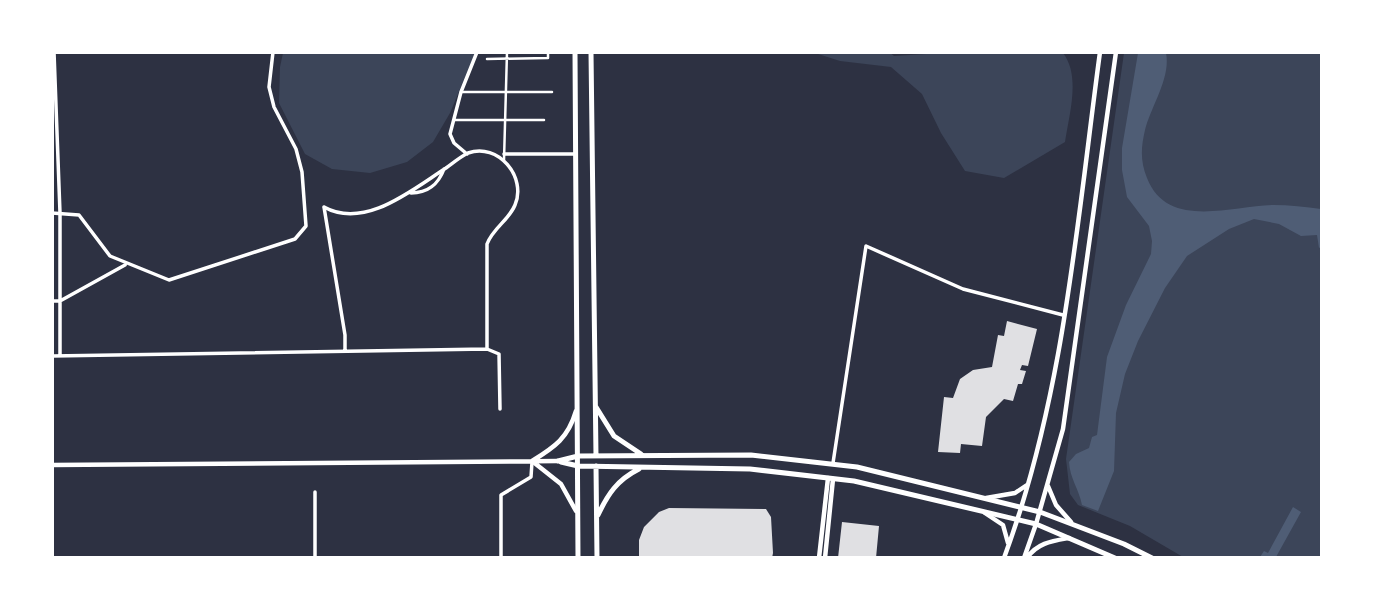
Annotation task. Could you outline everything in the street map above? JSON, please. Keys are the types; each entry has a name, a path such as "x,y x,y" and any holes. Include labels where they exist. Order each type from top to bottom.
{"main road":[{"path":"575,52 578,558"},
{"path":"591,52 597,558"},
{"path":"1004,558 1018,520 1049,406 1100,52"},
{"path":"1025,558 1063,429 1116,52"},
{"path":"532,461 567,435 578,404"},
{"path":"595,406 614,436 644,456"},
{"path":"52,466 558,461 578,456 751,455 833,463 1040,512 1124,544 1152,558"},
{"path":"532,461 561,484 578,515"},
{"path":"558,461 596,467 750,469 854,481 1036,524 1115,558"},
{"path":"596,518 607,495 618,482 642,467"},
{"path":"822,558 831,479"},
{"path":"984,498 1015,493 1028,484"},
{"path":"1048,484 1056,505 1074,525"},
{"path":"981,511 1003,525 1008,547"},
{"path":"1025,558 1033,549 1044,543 1070,538"}],"street":[{"path":"54,52 60,213 60,355"},
{"path":"52,213 79,215 110,256 126,265 169,280 295,239 306,226 302,172 296,149 274,107 269,87 273,52"},
{"path":"467,154 451,138 461,92 477,52"},
{"path":"487,349 487,244 491,235 515,206 517,187 504,157 507,52"},
{"path":"487,59 548,58 548,52"},
{"path":"461,92 552,92"},
{"path":"454,120 544,120"},
{"path":"345,351 345,335 324,207 335,212 363,212 409,193 467,154 476,152 504,157 576,154"},
{"path":"409,193 434,187 444,169"},
{"path":"833,463 866,246 963,289 1063,315"},
{"path":"52,301 60,301 126,265"},
{"path":"52,356 487,349 499,354 500,409"},
{"path":"501,558 501,495 531,477 532,461"},
{"path":"315,492 315,558"}],"shaded area":[{"path":"283,52 475,53 450,113 433,142 407,162 370,173 332,169 305,154 279,103"},
{"path":"889,52 894,56 958,52 1063,53 1073,84 1065,142 1004,178 965,171 941,133 922,94 891,67 840,61 815,53"},
{"path":"1124,53 1321,53 1321,557 1183,557 1130,526 1078,505 1070,494 1066,459"},
{"path":"1138,53 1166,53 1166,72 1148,121 1142,148 1145,172 1156,194 1169,204 1185,210 1220,211 1273,205 1321,209 1321,247 1319,248 1317,235 1301,236 1279,224 1254,219 1229,229 1187,256 1165,288 1138,341 1125,374 1116,413 1114,471 1098,511 1082,505 1069,462 1076,454 1089,448 1092,437 1097,435 1107,357 1126,305 1151,254 1149,226 1127,197 1122,170 1122,148"},
{"path":"1293,507 1301,512 1276,557 1260,557 1264,551 1268,553"}],"building":[{"path":"1007,321 1037,329 1028,366 1022,365 1020,370 1026,371 1022,384 1018,384 1013,401 1004,399 986,417 982,446 961,444 960,453 938,452 944,397 953,398 960,379 973,370 992,367 998,335 1004,336"},
{"path":"669,508 766,509 771,517 772,558 639,558 639,540 644,527 659,512"},
{"path":"842,522 879,526 876,558 838,558"}]}
